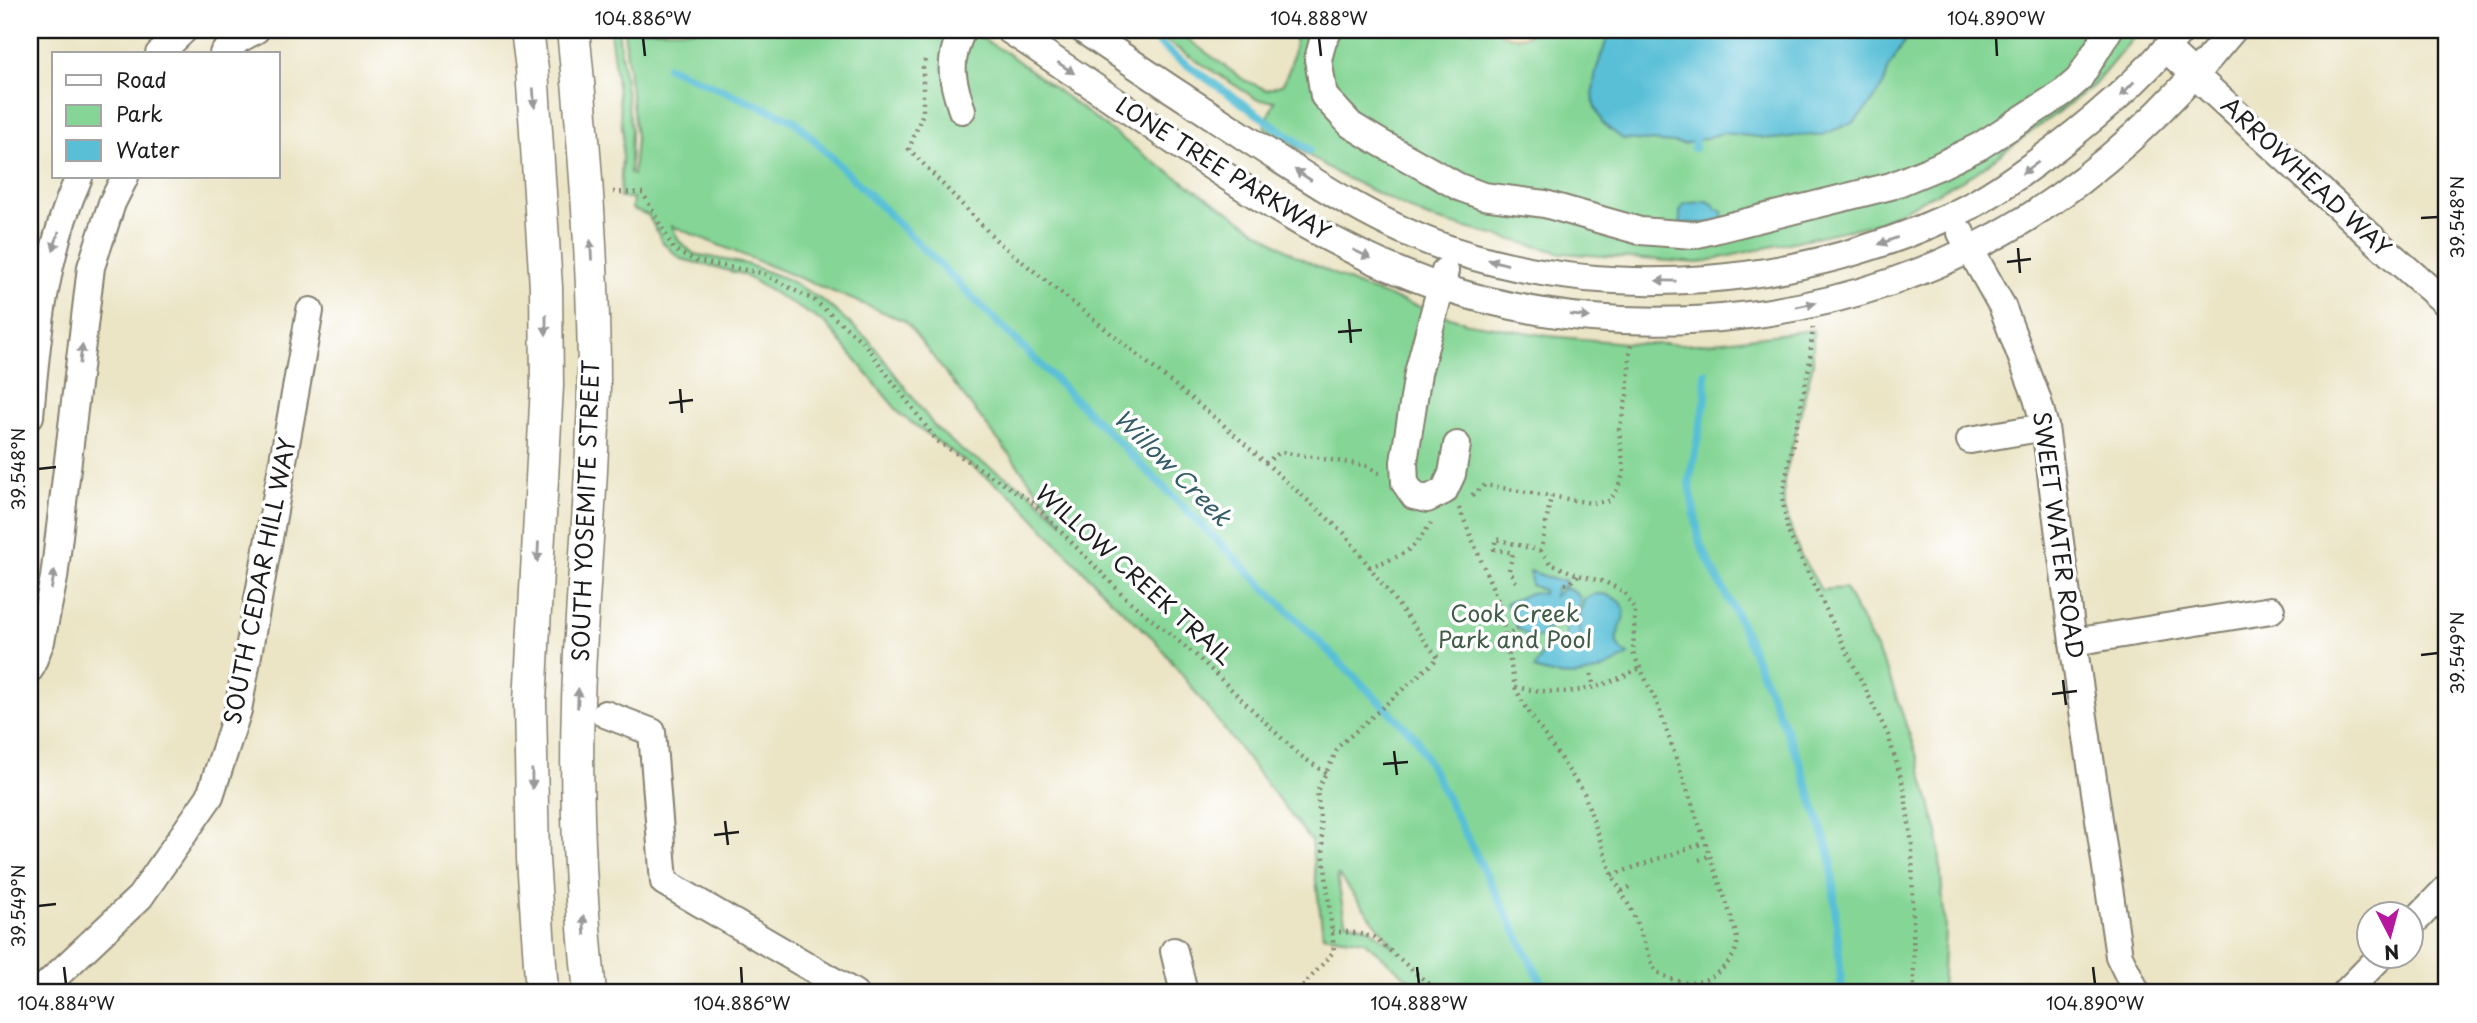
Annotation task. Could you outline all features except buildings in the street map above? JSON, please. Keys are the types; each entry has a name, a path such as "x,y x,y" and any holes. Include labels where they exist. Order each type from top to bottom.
{"main road":[{"name":"SOUTH YOSEMITE STREET","path":"527,30 532,69 546,288 547,386 530,702 533,859 542,993"},
{"name":"SOUTH YOSEMITE STREET","path":"573,30 588,192 593,286 594,386 578,703 584,930 590,993"}],"street":[{"path":"161,52 184,30"},
{"path":"225,52 238,40 256,30"},
{"path":"962,30 953,50 951,78 962,110"},
{"name":"LONE TREE PARKWAY","path":"1009,30 1225,176 1298,221 1369,257 1441,287 1531,311 1610,320 1691,320 1764,313 1847,296 1912,275 2027,218 2093,171 2147,126 2196,75 2233,30"},
{"name":"LONE TREE PARKWAY","path":"1083,30 1322,187 1386,221 1451,250 1531,270 1613,280 1689,281 1758,274 1806,264 1879,244 1952,216 2007,184 2068,140 2119,97 2174,39"},
{"path":"1329,30 1318,60 1324,96 1336,112 1351,125 1459,187 1483,196 1545,204 1640,231 1694,235 1891,186 1980,146 2064,92 2079,79 2109,30"},
{"name":"ARROWHEAD WAY","path":"2174,39 2196,75 2447,304"},
{"path":"30,416 37,341 51,256 79,178"},
{"path":"30,670 41,640 38,611 54,578 91,267 112,203 124,178"},
{"name":"SWEET WATER ROAD","path":"1952,216 2002,306 2038,398 2045,427 2119,956 2137,993"},
{"path":"1451,250 1418,373 1404,461 1405,483 1414,496 1427,499 1444,491 1452,474 1457,444"},
{"name":"SOUTH CEDAR HILL WAY","path":"38,993 140,897 210,796 238,710 310,311"},
{"path":"1970,440 2045,427"},
{"path":"2073,642 2271,610"},
{"path":"605,714 652,732 664,882 854,993"},
{"path":"2424,912 2447,888"},
{"path":"1174,951 1184,993"},
{"path":"2345,993 2368,970"}],"path":[{"path":"927,55 923,67 923,113 909,149 998,242 1219,421 1344,533 1438,658 1339,746 1317,791 1334,951 1305,984 1290,993"},
{"name":"WILLOW CREEK TRAIL","path":"588,192 643,193 674,250 696,261 762,273 815,301 863,342 937,441 1032,502 1129,601 1198,657 1298,754 1326,773"},
{"path":"1812,320 1809,367 1782,496 1788,532 1888,735 1904,788 1912,845 1914,993"},
{"path":"1453,510 1485,485 1591,503 1609,501 1624,472 1619,430 1628,384 1632,337"},
{"path":"1265,463 1280,452 1368,466 1386,481"},
{"path":"1541,551 1551,496"},
{"path":"1458,506 1499,603 1515,687 1524,705 1584,793 1612,875 1633,911 1655,971 1673,981 1692,984 1710,980 1732,959 1737,943 1733,922 1657,703 1633,653 1635,610 1624,592 1605,582 1551,564 1541,551 1496,539 1494,549 1513,553 1509,570 1516,582"},
{"path":"1369,567 1403,555 1420,540 1433,520 1423,517"},
{"path":"1565,583 1570,583 1578,575"},
{"path":"1504,635 1518,629"},
{"path":"1515,687 1543,692 1575,692 1611,684 1640,668"},
{"path":"1591,674 1594,687"},
{"path":"1612,875 1704,843"},
{"path":"1699,860 1709,856"},
{"path":"1622,891 1632,886"},
{"path":"1332,932 1350,932 1374,937 1439,993"}],"green space":[{"name":"Cook Creek Park and Pool","path":"610,30 618,30 631,128 630,173 633,175 636,138 624,30 967,30 1010,55 1148,158 1296,256 1361,287 1468,323 1549,336 1637,344 1699,344 1813,330 1813,363 1784,480 1784,509 1800,554 1821,590 1845,588 1888,673 1918,759 1938,833 1945,930 1942,993 1425,993 1364,941 1323,935 1311,841 1154,639 1109,598 1015,498 901,415 826,324 742,274 681,259 663,243 648,215 632,209 633,198 620,198 623,134","holes":["672,226 905,321 1062,522 1028,490 961,450 935,427 869,340 825,302 787,279 746,264 694,254 679,241","1338,875 1395,948 1369,928 1345,921"]},
{"path":"1149,30 1175,30 1244,80 1267,90 1283,84 1291,65 1297,30 2140,30 2093,86 1974,174 1878,223 1698,263 1562,253 1428,218 1338,174 1264,127 1275,101 1258,100"}],"sand":[{"path":"1496,30 1533,30 1525,36 1515,37"}],"water":[{"path":"1610,30 1911,30 1889,68 1883,85 1870,105 1854,122 1820,136 1775,139 1723,133 1685,144 1623,139 1603,124 1594,105 1593,90 1596,71"},
{"path":"1707,201 1722,211 1723,224 1680,223 1680,212 1684,204"},
{"path":"1530,571 1555,580 1565,580 1565,586 1556,588 1554,596 1564,588 1571,589 1580,597 1577,618 1581,635 1579,618 1584,599 1599,594 1619,601 1624,612 1617,643 1629,655 1605,668 1583,675 1560,675 1534,669 1547,645 1562,641 1567,633 1564,626 1558,624 1542,632 1543,638 1534,637 1522,632 1514,623 1506,603 1531,593 1543,593 1543,590 1531,585"}],"waterway":[{"path":"1154,30 1152,37 1173,55 1309,150"},
{"name":"Willow Creek","path":"668,67 795,121 1416,738 1547,993"},
{"path":"1694,148 1696,131"},
{"path":"1705,373 1706,396 1689,482 1700,544 1740,622 1800,763 1831,858 1842,993"}]}
